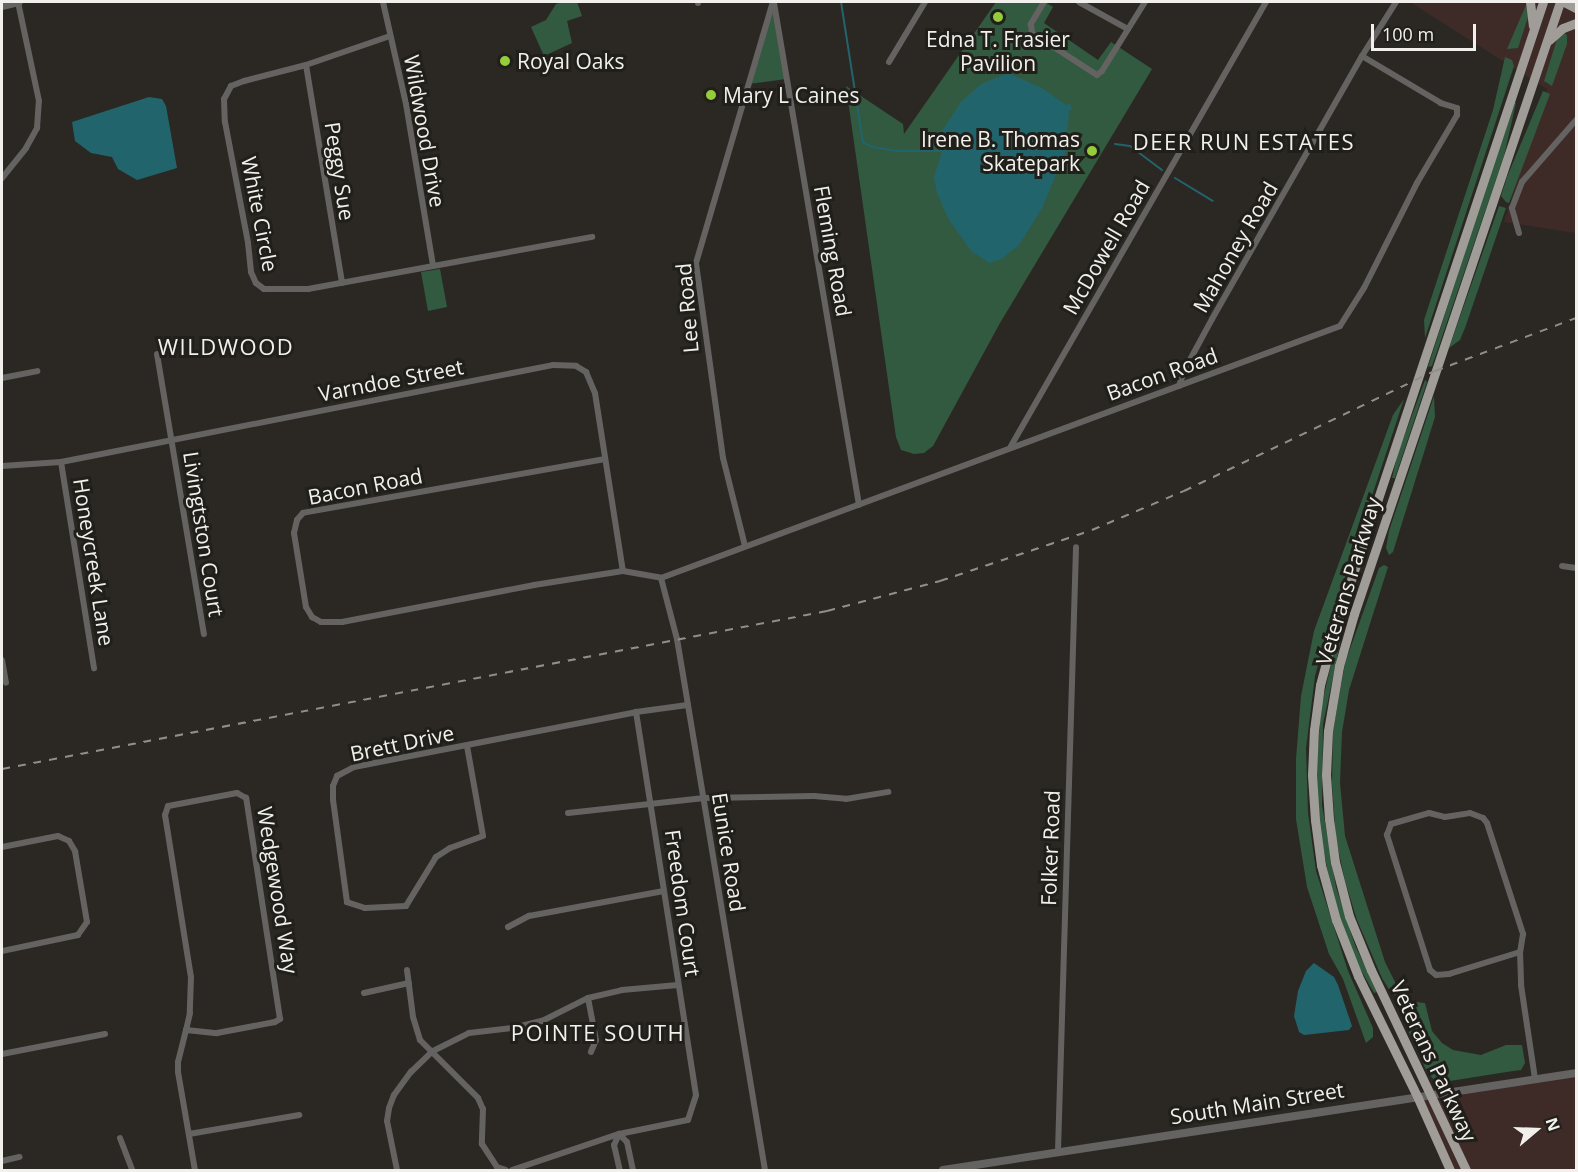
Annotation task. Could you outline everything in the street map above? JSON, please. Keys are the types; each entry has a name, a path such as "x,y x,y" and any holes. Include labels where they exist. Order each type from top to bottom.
{"main road":[{"path":"1530,2 1533,31"},
{"name":"Veterans Parkway","path":"1450,1170 1418,1098 1358,976 1330,902 1315,820 1312,775 1316,718 1325,663 1337,622 1543,2"},
{"path":"1562,2 1576,8"},
{"name":"Veterans Parkway","path":"1466,1170 1371,970 1344,898 1329,819 1328,731 1339,666 1354,614 1562,2"},
{"path":"1547,42 1563,28 1576,23"}],"street":[{"path":"2,6 19,2 39,100 37,128 26,148 2,178"},
{"name":"Wildwood Drive","path":"382,2 405,104 433,266"},
{"name":"Fleming Road","path":"773,2 859,505"},
{"name":"Lee Road","path":"745,546 723,458 696,263 773,2"},
{"path":"890,62 925,2"},
{"path":"1044,2 1031,24 1032,33 1095,74 1102,72 1145,2"},
{"path":"1079,2 1128,29"},
{"name":"McDowell Road","path":"1010,447 1266,2"},
{"name":"Mahoney Road","path":"1179,386 1185,369 1212,319 1362,56 1396,2"},
{"name":"White Circle","path":"390,36 231,86 224,99 225,122 248,243 251,272 256,283 264,290 308,290 592,237"},
{"name":"Bacon Road","path":"661,578 1010,447 1341,327 1364,288 1417,183 1457,115 1457,108 1441,103 1362,56"},
{"name":"Peggy Sue","path":"306,64 342,283"},
{"path":"1520,233 1512,208 1522,182 1576,120"},
{"name":"Livingtston Court","path":"157,354 204,634"},
{"name":"Varndoe Street","path":"2,466 61,462 554,365 576,366 586,372 595,393 623,571"},
{"path":"2,378 37,371"},
{"name":"Bacon Road","path":"605,459 303,513 297,520 294,533 299,570 306,607 312,617 321,622 342,622 534,585 623,571"},
{"name":"Honeycreek Lane","path":"61,462 94,668"},
{"name":"Folker Road","path":"1058,1151 1076,547"},
{"path":"1563,566 1576,568"},
{"path":"623,571 661,578"},
{"name":"Eunice Road","path":"661,578 677,639 765,1170"},
{"path":"2,660 6,683"},
{"name":"Brett Drive","path":"467,746 483,836 450,848 436,857 406,906 365,908 347,902 333,800 335,779 354,767 636,712 688,705"},
{"name":"Freedom Court","path":"619,1134 688,1120 695,1099 652,803 636,712"},
{"path":"568,813 704,798 814,796 846,799 888,792"},
{"name":"Wedgewood Way","path":"186,1030 218,1033 275,1022 280,1019 246,798 237,793 168,806 165,814 191,977 192,995 178,1072 195,1170"},
{"path":"1520,952 1449,974 1436,975 1431,970 1387,835 1388,828 1396,822 1429,813 1445,817 1470,813 1483,818 1487,823 1523,934 1520,952 1521,985 1535,1079"},
{"path":"2,847 58,836 69,841 75,851 87,922 78,935 2,951"},
{"path":"508,927 529,916 664,891"},
{"path":"407,970 413,1017 420,1040 478,1098 483,1109 482,1144 497,1167 506,1170"},
{"path":"364,993 409,983"},
{"path":"397,1170 387,1122 389,1108 394,1095 411,1072 433,1051 469,1033 513,1028 542,1021 588,998 622,990 678,985"},
{"path":"588,998 596,1040 591,1052"},
{"path":"2,1054 105,1034"},
{"name":"South Main Street","path":"943,1170 1576,1073"},
{"path":"189,1134 299,1115"},
{"path":"512,1170 619,1134"},
{"path":"619,1134 614,1145 620,1170"},
{"path":"619,1134 627,1142 633,1170"},
{"path":"120,1138 132,1170"},
{"path":"2,1161 20,1157"}],"shaded area":[{"path":"1410,2 1576,2 1576,233 1504,222 1547,89"},
{"path":"1576,1073 1576,1170 1447,1170 1415,1098"}],"green space":[{"path":"577,2 582,16 567,21 572,43 544,56 531,27 546,20 556,4"},
{"path":"996,2 1045,2 1053,7 1044,23 1098,60 1111,42 1152,69 1000,323 933,446 924,453 914,454 901,450 896,437 846,86 903,124 904,134"},
{"path":"1526,5 1528,17 1518,48 1507,49"},
{"path":"771,11 775,11 786,79 748,84"},
{"path":"1563,32 1567,35 1567,44 1552,86 1544,81 1557,39"},
{"path":"1505,57 1512,60 1514,66 1425,338 1424,320 1493,110"},
{"path":"1543,91 1550,94 1509,203 1501,196"},
{"path":"1513,102 1516,103 1504,156 1432,366 1428,367"},
{"path":"1499,206 1506,208 1465,328 1460,340 1449,348"},
{"path":"440,269 447,307 428,311 421,272"},
{"path":"1425,380 1427,382 1395,478 1392,478 1397,456"},
{"path":"1434,396 1435,417 1393,552 1389,555 1386,548 1389,531"},
{"path":"1404,399 1325,638 1315,676 1306,748 1308,813 1316,871 1348,971 1373,1028 1373,1037 1366,1043 1343,979 1329,954 1307,887 1296,819 1296,759 1301,696 1314,631 1393,415"},
{"path":"1384,565 1388,567 1349,690 1342,732 1340,783 1345,836 1385,962 1402,996 1398,997 1392,994 1382,978 1357,920 1345,881 1336,839 1332,784 1333,731 1345,663 1379,568"},
{"path":"1341,624 1344,625 1323,724 1322,805 1336,887 1355,945 1377,992 1374,993 1359,967 1342,924 1331,889 1320,830 1316,774 1321,707"},
{"path":"1415,1002 1425,1003 1432,1031 1442,1043 1453,1050 1481,1055 1506,1045 1522,1045 1525,1063 1521,1070 1437,1083 1427,1072 1404,1022 1402,1011 1405,1005"}],"water":[{"path":"1008,73 1042,88 1066,105 1070,104 1072,109 1069,111 1066,151 1042,208 1019,245 1003,258 990,263 972,252 949,220 937,193 934,177 941,155 942,131 961,102 981,84"},
{"path":"149,97 162,99 166,106 177,168 137,180 118,169 112,157 91,153 75,141 72,122"},
{"path":"1314,963 1334,977 1352,1026 1349,1030 1304,1035 1299,1032 1294,1016 1298,991 1306,971"}],"waterway":[{"path":"841,2 863,142 872,147 896,151 942,151"},
{"path":"1115,144 1130,146 1162,170"},
{"path":"1175,178 1213,201"}],"railway":[{"path":"2,769 827,611 940,581 1092,530 1184,491 1435,371 1576,318"}],"place":[{"name":"Edna T. Frasier Pavilion","path":"998,17"},
{"name":"Royal Oaks","path":"505,61"},
{"name":"Mary L Caines","path":"711,95"},
{"name":"Irene B. Thomas Skatepark","path":"1092,151"}],"district":[{"name":"DEER RUN ESTATES","path":"1244,142"},
{"name":"WILDWOOD","path":"226,347"},
{"name":"POINTE SOUTH","path":"598,1033"}]}
